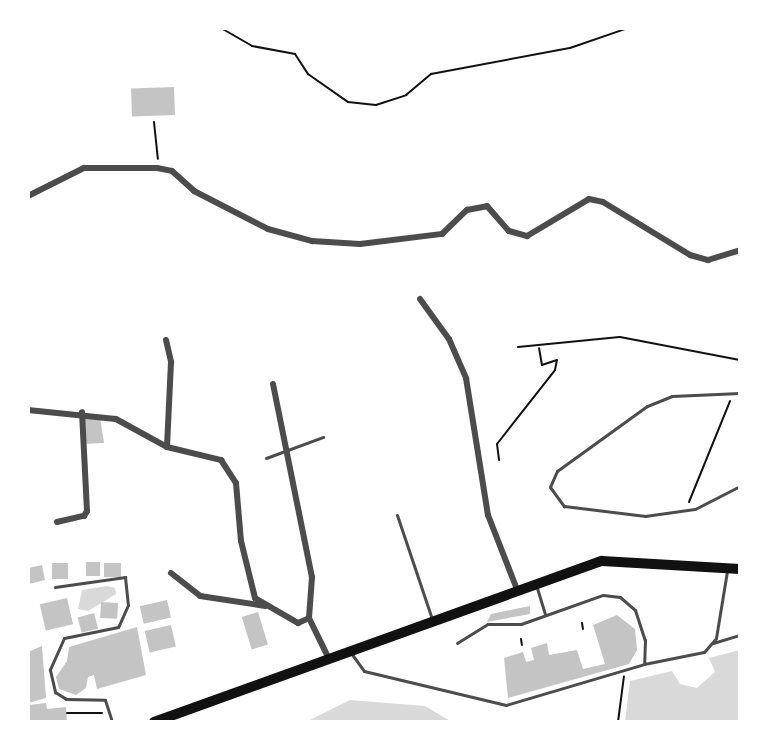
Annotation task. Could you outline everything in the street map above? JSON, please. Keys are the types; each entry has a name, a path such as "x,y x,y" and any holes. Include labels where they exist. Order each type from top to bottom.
{"main road":[{"path":"154,722 516,587 602,561 740,569"}],"street":[{"path":"28,196 84,168 157,168 172,171 194,191 268,229 312,241 360,244 442,234 467,210 487,206 509,231 527,236 540,233 574,203 589,199 603,202 690,255 708,260 740,250"},
{"path":"420,299 449,339 466,378 488,515 516,587"},
{"path":"166,340 171,362 167,447"},
{"path":"273,384 289,450 312,577 309,618 328,657"},
{"path":"28,410 82,412 116,419 167,447 208,453 231,474 242,513 246,566 255,598 298,623 309,618"},
{"path":"57,522 84,516 87,511 82,412"},
{"path":"171,573 200,596 265,606"}],"lane":[{"path":"740,393 672,396 647,406 552,478 555,498 589,513 645,516 686,511 740,486"},
{"path":"266,458 323,437"},
{"path":"397,515 432,619"},
{"path":"713,644 727,568"},
{"path":"55,587 125,577 128,605 118,627 64,638 50,670 60,696 105,700 112,722"},
{"path":"535,581 545,615"},
{"path":"457,643 488,624 521,624 603,595 630,602 645,640 644,664"},
{"path":"349,650 364,671 506,705 625,669 704,652 713,644 740,635"}],"path":[{"path":"221,28 252,46 295,54 308,74 348,102 376,105 406,95 431,74 570,48 628,28"},
{"path":"154,122 158,159"},
{"path":"518,347 620,337 740,360"},
{"path":"499,460 497,444 555,370 557,360 542,365 539,347"},
{"path":"686,511 729,412 731,391"},
{"path":"582,623 583,629"},
{"path":"521,639 522,645"},
{"path":"618,722 625,669"},
{"path":"67,713 111,711"}],"shaded area":[{"path":"107,586 115,588 116,594 88,611 78,609 82,590"},
{"path":"740,650 740,722 625,722 630,681 672,671 680,684 697,688 715,672 709,658"},
{"path":"350,700 425,706 452,722 306,722"}],"building":[{"path":"174,87 175,115 132,116 131,89"},
{"path":"100,417 104,443 83,444 82,419"},
{"path":"86,562 100,562 100,576 86,576"},
{"path":"52,563 68,563 68,579 52,579"},
{"path":"104,563 121,563 121,577 104,577"},
{"path":"42,565 45,580 29,584 28,568"},
{"path":"67,598 73,624 46,631 40,604"},
{"path":"167,600 171,618 144,624 140,606"},
{"path":"101,602 118,603 117,619 100,618"},
{"path":"530,606 530,614 487,622 491,614"},
{"path":"258,612 268,645 252,649 242,617"},
{"path":"94,613 98,628 82,633 78,617"},
{"path":"617,615 635,629 637,650 629,664 508,698 504,658 523,652 526,662 534,660 531,648 547,643 549,655 577,650 583,669 605,664 593,625"},
{"path":"171,625 176,646 150,653 145,631"},
{"path":"137,627 146,675 97,689 94,675 88,677 86,688 76,695 59,689 56,677 67,661 69,647"},
{"path":"42,646 46,698 28,703 28,652"},
{"path":"46,703 47,709 66,707 67,721 30,721 29,705"}]}
